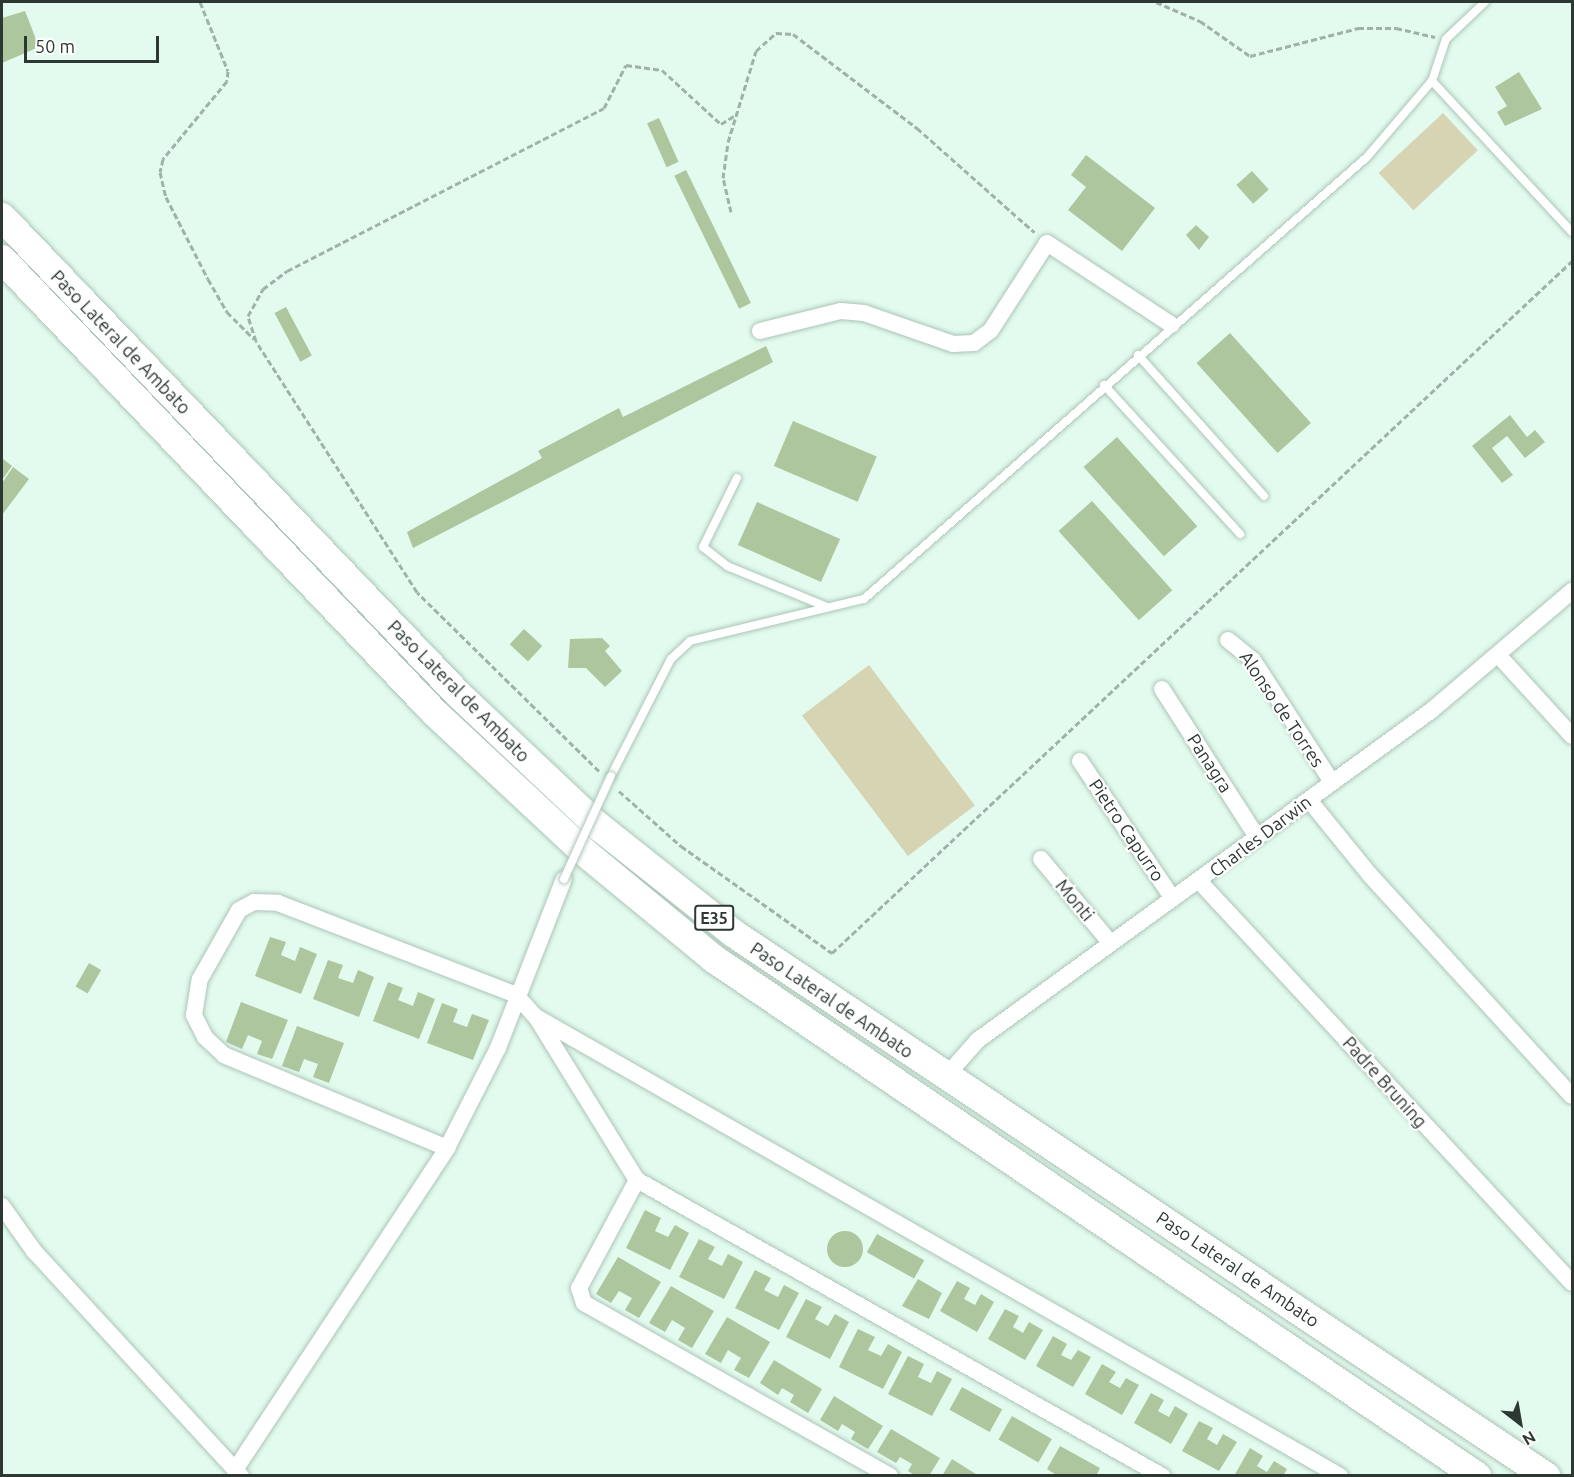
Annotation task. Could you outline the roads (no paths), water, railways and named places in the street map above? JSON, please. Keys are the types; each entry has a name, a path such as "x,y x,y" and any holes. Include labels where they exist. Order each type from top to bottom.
{"highway":[{"name":"Paso Lateral de Ambato","path":"2,217 459,695 598,826 733,933 945,1077 1140,1203 1546,1476"},
{"name":"Paso Lateral de Ambato","path":"2,259 435,713 583,850 714,960 1120,1232 1477,1476"},
{"path":"1120,1232 1140,1203"}],"street":[{"path":"760,331 841,312 864,313 953,344 974,343 991,330 1047,243 1172,325"},
{"name":"Charles Darwin","path":"945,1077 978,1040 1108,940 1199,881 1309,800 1499,656 1572,591"},
{"name":"Alonso de Torres","path":"1228,640 1253,660 1332,782"},
{"path":"1499,656 1572,736"},
{"name":"Panagra","path":"1162,689 1257,837"},
{"name":"Pietro Capurro","path":"1080,761 1173,899"},
{"path":"1309,800 1370,875 1572,1096"},
{"name":"Monti","path":"1041,859 1108,940"},
{"path":"2,1206 34,1251 238,1473 447,1148 498,1048 516,994 564,879"},
{"name":"Padre Bruning","path":"1199,881 1572,1283"},
{"path":"447,1148 224,1055 205,1037 194,1014 205,968 239,909 268,900 516,994 536,1017 637,1180 1162,1476"},
{"path":"536,1017 1340,1476"},
{"path":"637,1180 579,1288 584,1303 890,1476"}],"lane":[{"path":"564,879 608,778 670,659 690,641 864,598 1172,325 1367,157 1432,81 1446,39 1485,2"},
{"path":"1432,81 1572,232"},
{"path":"1138,355 1264,496"},
{"path":"1104,385 1240,534"},
{"path":"737,478 703,547 727,566 828,608"}]}
